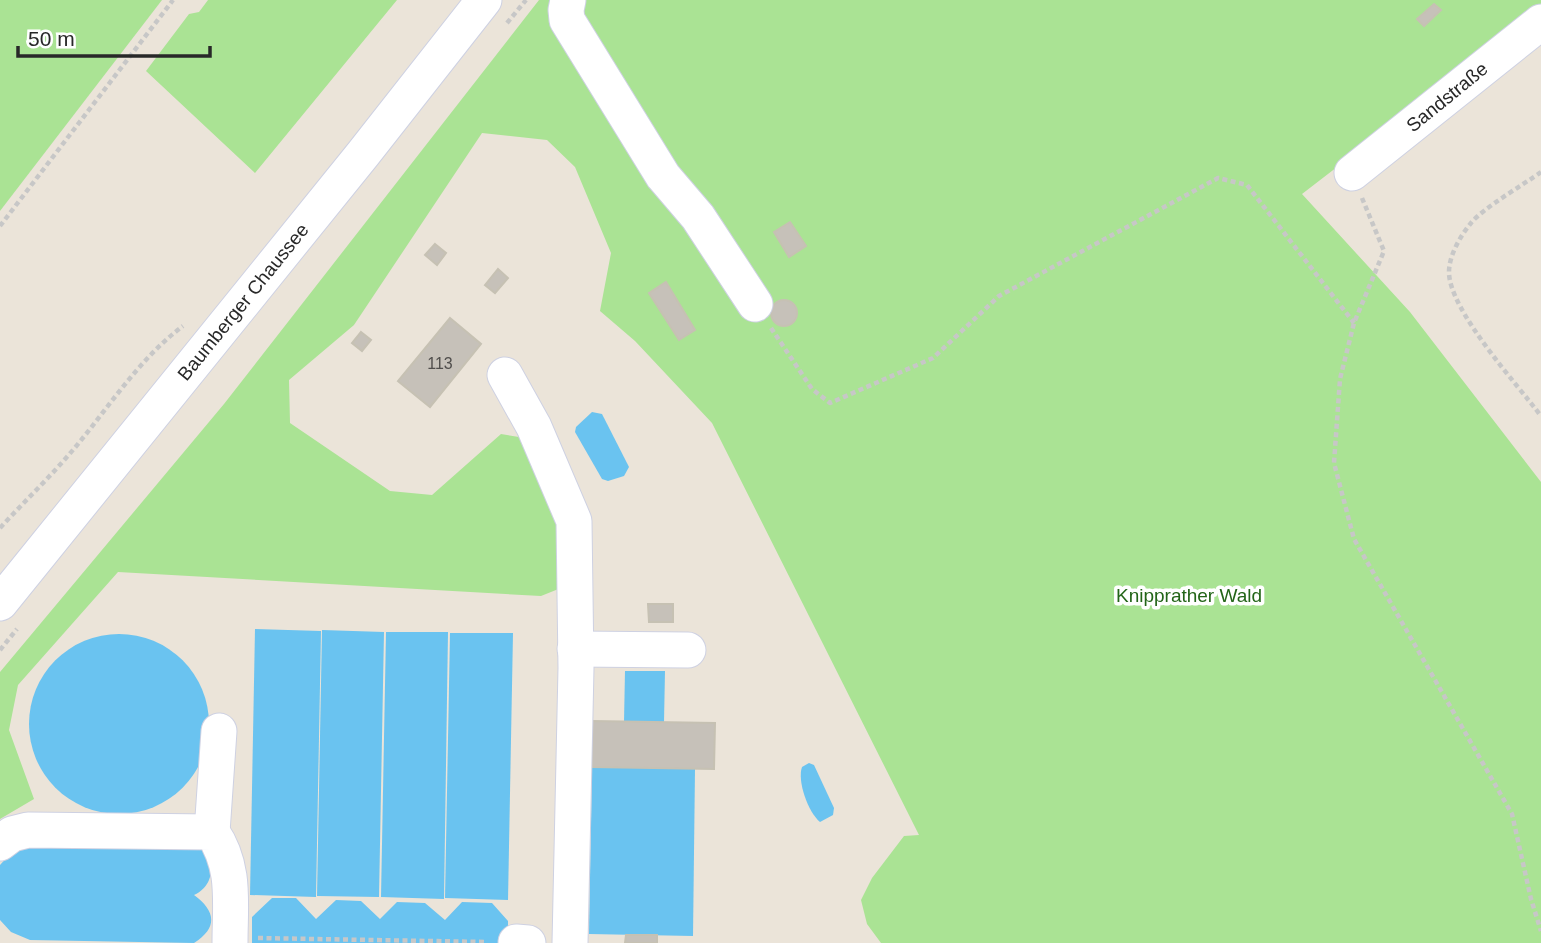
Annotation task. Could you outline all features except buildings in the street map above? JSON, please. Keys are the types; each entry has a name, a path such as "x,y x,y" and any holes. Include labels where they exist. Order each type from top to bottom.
{"street":[{"name":"Baumberger Chaussee","path":"0,603 12,580 363,154 484,0"},
{"path":"565,1 567,20 663,176 702,223 755,304"},
{"name":"Sandstraße","path":"1352,173 1541,22"},
{"path":"505,374 534,427 573,521 575,649 570,943"},
{"path":"575,649 688,650"},
{"path":"219,731 212,832 223,848 230,872 240,941"},
{"path":"0,843 12,834 28,830 212,832"}],"path":[{"path":"0,226 173,0"},
{"path":"1541,172 1472,221 1457,244 1449,271 1455,299 1474,329 1541,416"},
{"path":"1352,173 1384,251 1354,323 1340,379 1334,463 1354,539 1512,814 1541,931"},
{"path":"755,304 812,389 830,403 933,358 999,296 1217,178 1247,185 1354,323"},
{"path":"240,941 514,942"}],"green space":[{"path":"0,0 162,0 0,211"},
{"path":"208,0 397,0 255,173 146,71 189,14 199,12"},
{"name":"Knipprather Wald","path":"539,0 1541,0 1541,10 1302,194 1410,312 1541,482 1541,943 881,943 867,924 861,900 872,878 904,836 919,835 712,423 635,341 600,311 611,253 575,167 547,140 482,133 354,325 289,380 290,423 390,491 432,495 501,434 525,438 566,523 561,588 541,596 118,572 18,685 9,730 34,799 0,819 0,672 224,404"}],"water":[{"path":"592,412 602,414 629,467 624,476 608,481 602,479 575,432 576,427"},
{"path":"255,629 321,631 316,897 250,895"},
{"path":"322,630 384,632 379,897 317,896"},
{"path":"386,632 448,632 444,899 381,897"},
{"path":"450,633 513,633 508,900 445,898"},
{"path":"119,634 153,641 183,660 202,690 209,724 202,758 183,788 153,807 119,814 85,807 55,788 36,758 29,724 36,690 55,660 85,641"},
{"path":"625,671 665,671 664,722 624,722"},
{"path":"809,763 814,765 834,808 833,815 820,822 811,811 802,788 802,767"},
{"path":"592,767 695,769 693,936 589,934"},
{"path":"23,846 189,846 202,850 212,860 211,871 209,881 194,895 207,907 210,925 194,943 30,940 11,932 0,920 0,865 10,854"},
{"path":"272,898 296,898 316,919 336,900 361,901 380,919 397,902 425,903 445,920 462,902 492,903 508,921 508,943 252,943 252,917"}]}
